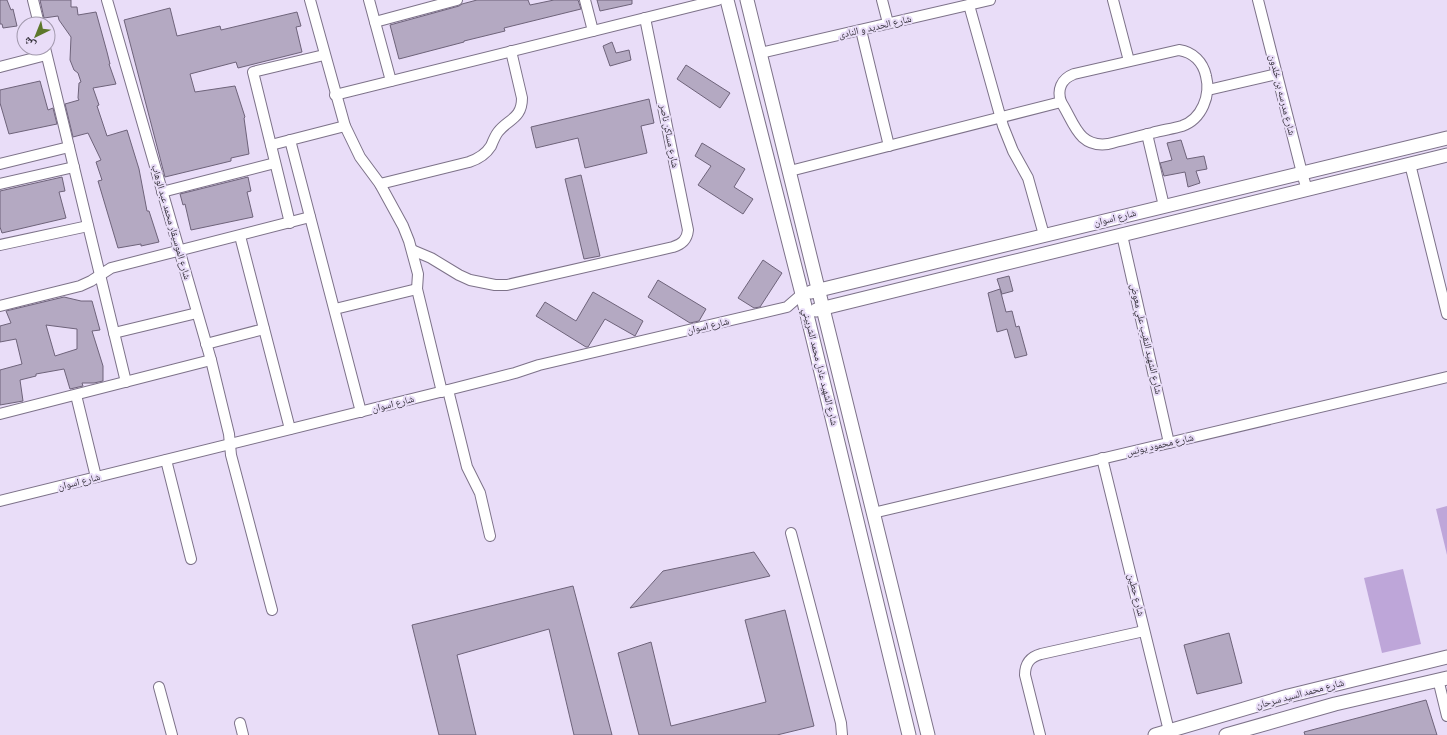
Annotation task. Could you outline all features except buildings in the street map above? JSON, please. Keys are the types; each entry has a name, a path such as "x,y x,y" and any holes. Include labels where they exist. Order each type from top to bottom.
{"street":[{"path":"33,0 37,16"},
{"name":"شارع الموسيقار محمد عبد الوهاب","path":"107,0 211,360 229,434 231,455 272,610"},
{"path":"310,0 335,95 345,126 360,157 380,184 396,212 412,250 418,274 417,289 467,467 480,493 490,536"},
{"path":"369,0 391,81"},
{"path":"375,22 422,4 456,0"},
{"path":"585,0 593,31"},
{"path":"335,95 718,0"},
{"name":"شارع الشهيد عادل محمد الشربيني","path":"727,0 807,313 909,735"},
{"name":"شارع الشهيد عادل محمد الشربيني","path":"747,0 928,735"},
{"path":"882,0 888,23"},
{"name":"شارع الحديد و النادى","path":"760,53 990,0"},
{"path":"1113,0 1129,62"},
{"name":"شارع مدرسه بن خلدون","path":"1258,0 1307,190"},
{"path":"969,5 1000,118 1009,143 1030,184 1044,235"},
{"name":"شارع مساكن ناصر","path":"412,250 435,260 470,280 495,285 520,283 673,247 684,242 688,230 645,18"},
{"path":"861,30 889,146"},
{"path":"1179,50 1187,51 1199,61 1206,74 1208,90 1200,112 1189,122 1102,145 1090,143 1080,135 1061,102 1059,92 1062,83 1069,76 1179,50"},
{"path":"380,184 469,162 475,160 487,151 497,133 517,116 522,105 522,98 512,51"},
{"path":"290,223 252,72 324,55"},
{"path":"0,67 34,56"},
{"path":"47,56 126,382"},
{"path":"1208,90 1277,74"},
{"path":"790,171 1061,102"},
{"path":"271,144 345,126"},
{"path":"1147,134 1164,206"},
{"name":"شارع اسوان","path":"0,501 445,391 515,373 539,365 787,307 802,294 1447,138"},
{"path":"290,140 361,412"},
{"path":"0,164 69,148"},
{"name":"شارع اسوان","path":"787,307 807,313 1447,156"},
{"path":"162,192 275,163"},
{"path":"1410,164 1447,314"},
{"path":"0,184 74,167"},
{"path":"0,306 80,286 111,268 310,217"},
{"path":"0,245 88,226"},
{"name":"شارع الشهيد النقيب علي معوض","path":"1122,235 1169,442"},
{"path":"240,236 290,429"},
{"path":"335,310 417,289"},
{"path":"114,333 197,313"},
{"path":"206,344 264,329"},
{"path":"0,414 211,360"},
{"name":"شارع محمود يونس","path":"873,513 1447,377"},
{"path":"76,395 96,477"},
{"name":"شارع حطين","path":"1102,458 1169,731"},
{"path":"166,460 191,559"},
{"path":"791,533 841,724 842,735"},
{"path":"1040,735 1025,675 1025,669 1031,658 1041,654 1144,631"},
{"name":"شارع محمد السيد سرحان","path":"1155,735 1288,696 1447,657"},
{"path":"1443,679 1447,716"},
{"name":"شارع محمد السيد سرحان","path":"1226,735 1335,704 1443,679"},
{"path":"159,687 172,735"},
{"path":"240,723 243,735"}],"shaded area":[{"path":"1447,506 1447,555 1436,509"},
{"path":"1403,569 1421,644 1382,653 1364,578"}]}
